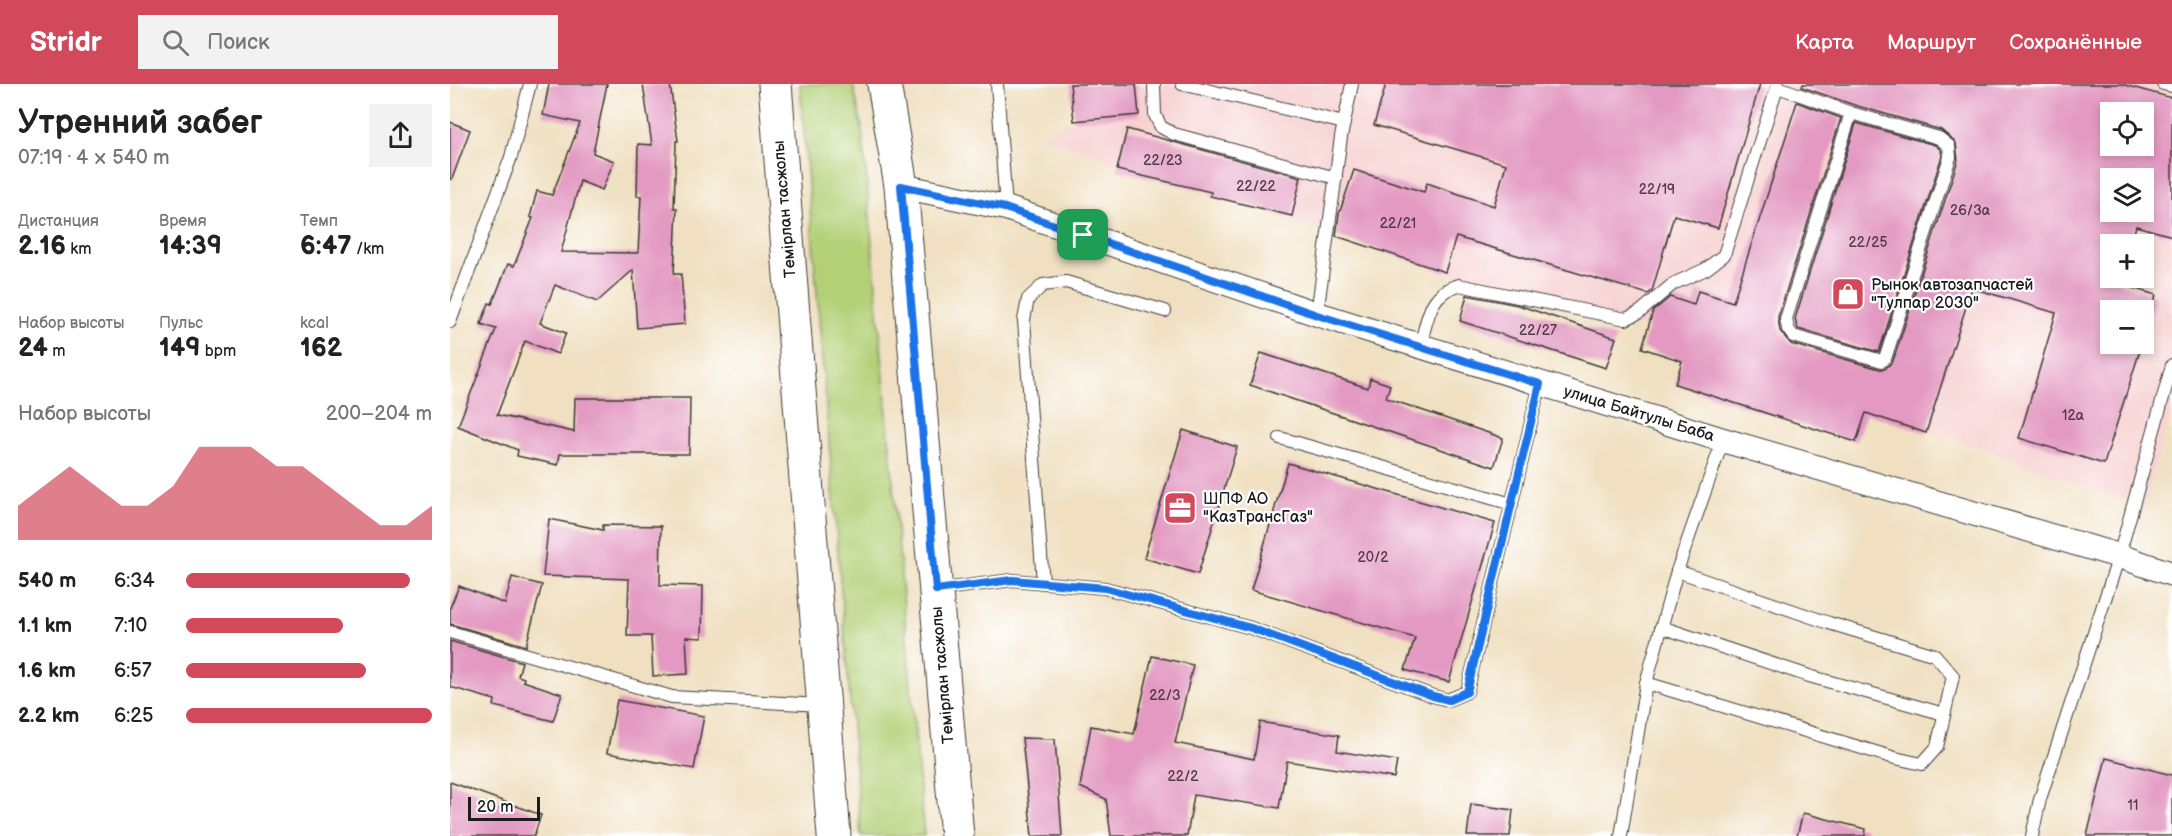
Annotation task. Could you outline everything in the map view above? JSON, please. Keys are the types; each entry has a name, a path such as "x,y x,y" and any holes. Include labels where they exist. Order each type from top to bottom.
{"main road":[{"name":"Темірлан тасжолы","path":"775,84 834,836"},
{"name":"Темірлан тасжолы","path":"884,84 901,186 957,836"}],"street":[{"name":"улица Байтулы Баба","path":"901,186 1005,208 1317,315 1723,440 2119,556 2172,574"}],"lane":[{"path":"450,322 511,158 530,84"},
{"path":"997,84 1005,208"},
{"path":"1154,84 1155,115 1161,127 1174,134 1336,178"},
{"path":"1182,84 1344,123"},
{"path":"1317,315 1344,123 1352,84"},
{"path":"2163,84 2172,86"},
{"path":"1420,346 1435,298 1447,288 1459,285 1626,319 1640,312 1673,284 1706,268 1724,255 1778,85 1851,113 1939,138 1949,146 1950,157 1886,356 1882,361 1793,336 1788,329 1786,319 1851,113"},
{"path":"1043,583 1024,320 1028,299 1043,285 1066,282 1165,311"},
{"path":"2032,836 2040,799 2119,556 2172,365"},
{"path":"936,590 1012,580 1105,588 1251,628 1449,700 1467,692 1540,384"},
{"path":"1280,438 1512,504"},
{"path":"1621,836 1646,683 1677,571 1723,440"},
{"path":"1646,683 1895,758 1922,764 1937,747 1953,676 1935,655 1677,571"},
{"path":"1661,627 1809,676 1944,714"},
{"path":"450,632 672,697 824,705"}],"shaded area":[{"name":"Рынок автозапчастей \"Тулпар 2030\"","path":"1070,84 2172,84 2172,410 2144,507 1648,328 1445,272 1040,136 1074,121"}],"green space":[{"path":"800,84 853,84 862,128 924,836 861,836"}],"building":[{"path":"549,84 607,84 593,153 614,161 602,190 580,181 561,252 638,253 641,196 637,196 638,144 652,145 643,84 670,84 678,141 676,141 674,208 677,208 674,274 681,274 685,324 637,328 633,270 597,302 555,285 540,323 566,333 558,354 525,341 497,415 574,432 575,398 690,398 689,454 560,454 558,465 517,456 518,450 458,426 496,329 481,324 489,303 492,304 508,264 514,266 533,218 530,217 537,191 552,195 580,123 543,115"},
{"path":"1070,84 1136,84 1139,115 1074,121"},
{"path":"1386,84 1760,84 1718,228 1674,215 1652,291 1648,294 1456,237 1445,272 1336,236 1339,214 1354,170 1424,192 1427,183 1494,206 1506,164 1374,125"},
{"path":"1803,84 2121,84 2172,98 2172,236 2136,226 2134,234 2100,234 2100,288 2132,288 2156,295 2154,302 2154,300 2100,300 2100,354 2139,354 2104,464 2019,438 2056,313 1972,288 1926,433 1866,413 1856,442 1675,384 1682,361 1642,348 1653,311 1670,297 1694,305 1698,291 1733,302 1797,102 1841,118 1778,317 1780,331 1791,344 1880,369 1885,369 1893,361 1958,160 1956,143 1941,130 1854,105 1802,87"},
{"path":"450,122 470,130 452,179 450,179"},
{"path":"1856,123 1935,145 1941,150 1942,156 1879,352 1798,329 1795,319"},
{"path":"1127,129 1301,177 1292,216 1210,196 1211,192 1117,170"},
{"path":"1467,295 1518,305 1616,338 1606,368 1460,321"},
{"path":"1261,353 1368,388 1370,378 1390,385 1386,398 1503,438 1494,467 1250,385"},
{"path":"1183,430 1237,447 1198,574 1144,558"},
{"path":"1288,463 1495,523 1449,682 1405,670 1415,638 1251,590"},
{"path":"549,519 603,530 603,525 661,526 660,585 703,586 702,638 686,637 688,674 653,676 651,636 627,636 629,579 543,576"},
{"path":"512,577 542,585 526,646 450,624 450,608 459,586 505,604"},
{"path":"450,641 522,662 518,676 524,678 523,681 562,694 553,721 494,706 495,700 450,687"},
{"path":"1152,656 1193,665 1175,743 1254,759 1260,722 1339,735 1337,751 1397,761 1394,778 1287,761 1279,808 1194,795 1187,836 1111,836 1106,799 1080,787 1091,726 1134,734"},
{"path":"617,700 704,716 694,769 607,753"},
{"path":"1022,738 1055,739 1062,836 1032,836"},
{"path":"2106,758 2172,775 2172,836 2087,836"},
{"path":"450,782 541,815 534,836 450,836"},
{"path":"1471,804 1513,810 1510,836 1467,836"},
{"path":"1803,813 1866,829 1865,836 1797,836"}],"place":[{"name":"Рынок автозапчастей \"Тулпар 2030\"","path":"1848,294"},
{"name":"ШПФ АО \"КазТрансГаз\"","path":"1180,508"}],"route":[{"path":"901,186 1005,208 1083,235 1317,315 1540,384 1467,692 1449,700 1433,696 1251,628 1105,588 1012,580 936,590 901,186"}]}
